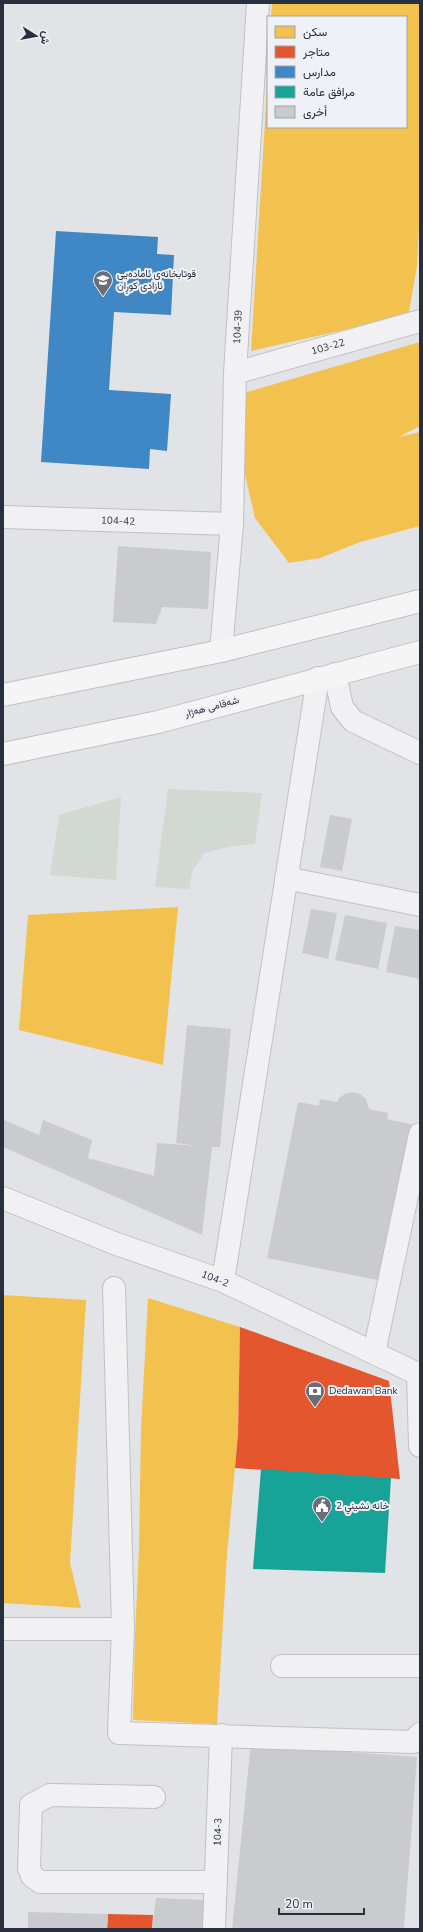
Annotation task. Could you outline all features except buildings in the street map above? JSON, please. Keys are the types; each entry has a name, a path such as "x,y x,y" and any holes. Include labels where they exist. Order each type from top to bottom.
{"main road":[{"path":"3,695 221,651 420,602"},
{"name":"شەقامی هەژار","path":"3,754 158,722 420,652"}],"street":[{"name":"104-39","path":"221,651 232,524 235,373 258,3"},
{"name":"103-22","path":"235,373 420,321"},
{"name":"104-42","path":"3,518 232,524"},
{"path":"327,676 342,708 353,721 420,753"},
{"path":"223,1281 286,878 327,676"},
{"path":"286,878 420,905"},
{"path":"374,1353 420,1134"},
{"name":"104-2","path":"3,1198 114,1243 223,1281 419,1374"},
{"path":"114,1288 123,1629 118,1733 413,1742 420,1734"},
{"path":"419,1374 420,1446"},
{"path":"3,1629 123,1629"},
{"path":"282,1666 420,1666"},
{"name":"104-3","path":"214,1929 221,1735"},
{"path":"154,1797 50,1795 31,1805 29,1868 32,1876 40,1882 216,1882"}],"shaded area":[{"path":"168,789 262,793 255,844 228,847 204,853 192,872 189,889 155,887"},
{"path":"121,797 116,880 50,875 59,815"}],"place":[{"name":"قوتابخانەی ئامادەیی ئازادی کوڕان","path":"103,297"},
{"name":"Dedawan Bank","path":"315,1408"},
{"name":"خانه نشيني 2","path":"322,1523"}]}
